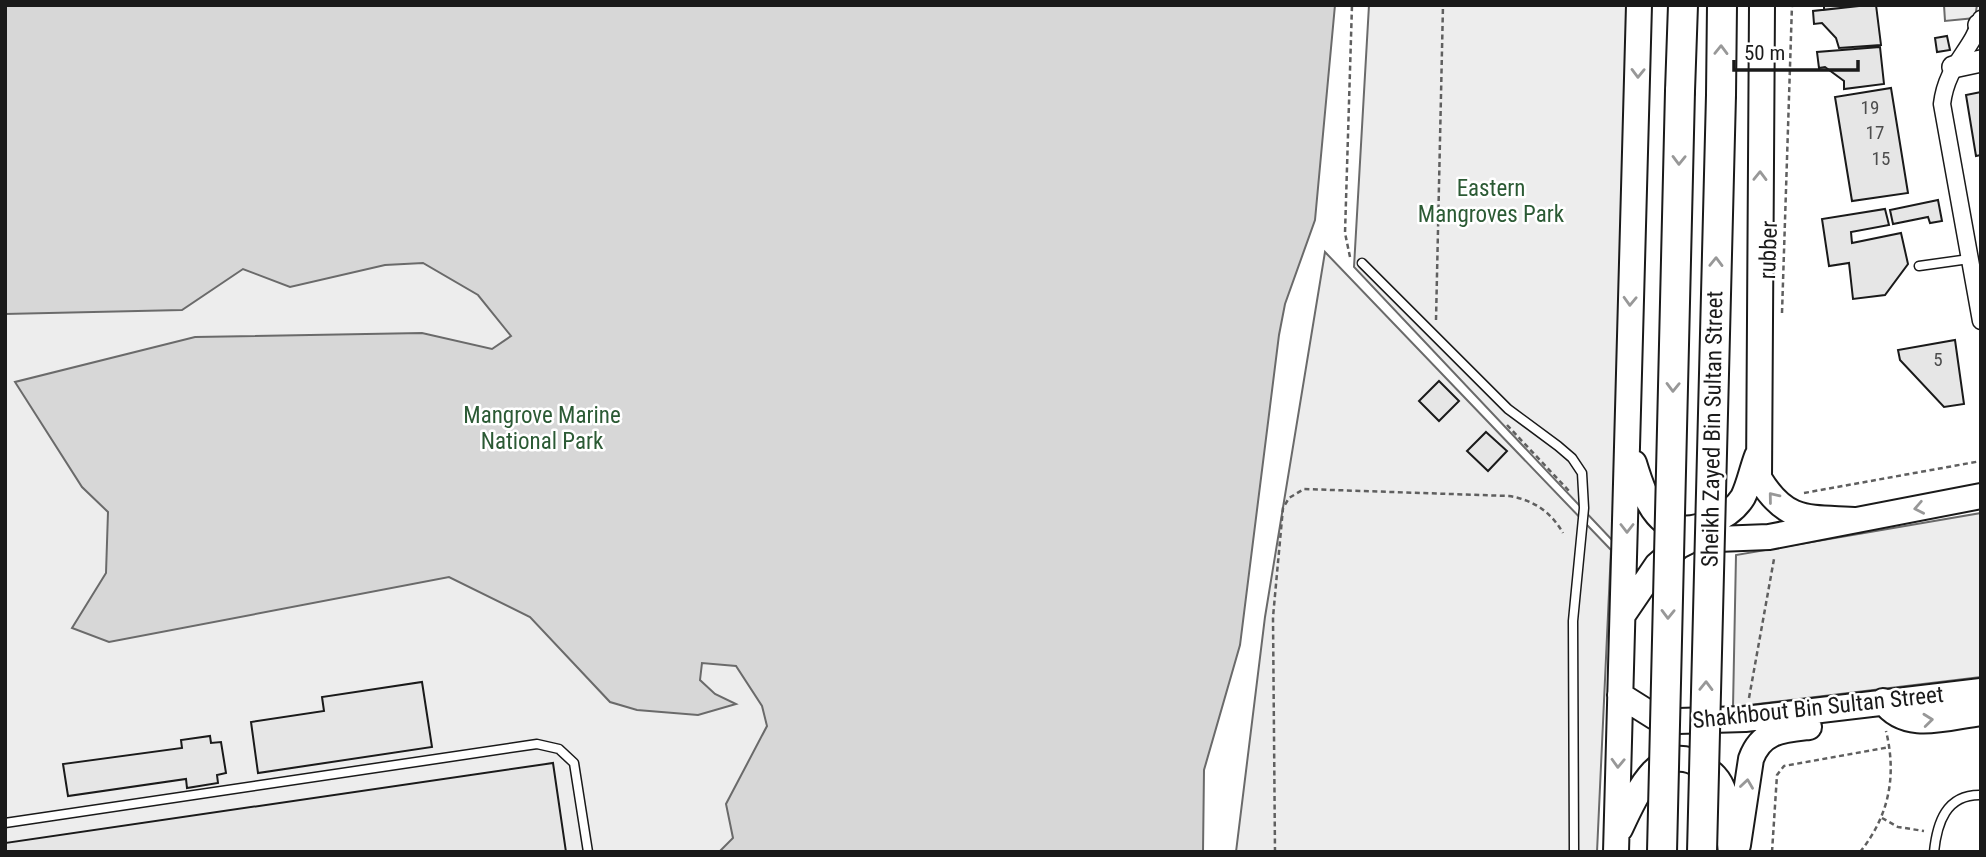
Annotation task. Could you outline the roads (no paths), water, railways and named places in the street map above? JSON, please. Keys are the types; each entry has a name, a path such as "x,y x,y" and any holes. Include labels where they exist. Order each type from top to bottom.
{"highway":[{"name":"Sheikh Zayed Bin Sultan Street","path":"1662,852 1683,5"},
{"name":"Sheikh Zayed Bin Sultan Street","path":"1702,852 1722,5"}],"main road":[{"path":"1616,845 1639,5"},
{"path":"1762,5 1759,478 1777,504 1801,516 1858,520"},
{"path":"1628,442 1651,509 1671,526 1684,529 1709,523 1733,509 1742,497 1758,454"},
{"path":"1622,616 1657,565 1669,553 1691,540 1769,537 1977,495"},
{"name":"Shakhbout Bin Sultan Street","path":"1620,695 1643,711 1666,719 1745,719 1981,691"},
{"path":"1881,701 1898,717 1914,721 1981,713"},
{"path":"1737,852 1751,759 1756,746 1769,734 1826,723 1848,705"},
{"path":"1616,845 1637,793 1650,775 1665,762 1685,759 1701,765 1718,779 1724,794 1731,852"}],"street":[{"path":"1980,24 1953,67 1945,85 1942,104 1969,260 1977,281 1981,321"},
{"path":"1953,67 1981,61"}],"lane":[{"path":"1919,267 1969,260"},
{"path":"1362,262 1508,409 1559,446 1582,473 1584,508 1573,621 1574,852"},
{"path":"5,823 537,744 559,749 574,763 588,852"},
{"path":"1934,852 1936,830 1944,812 1963,797 1981,796"}],"park label":[{"name":"Eastern Mangroves Park","path":"1491,201"},
{"name":"Mangrove Marine National Park","path":"542,428"}]}
